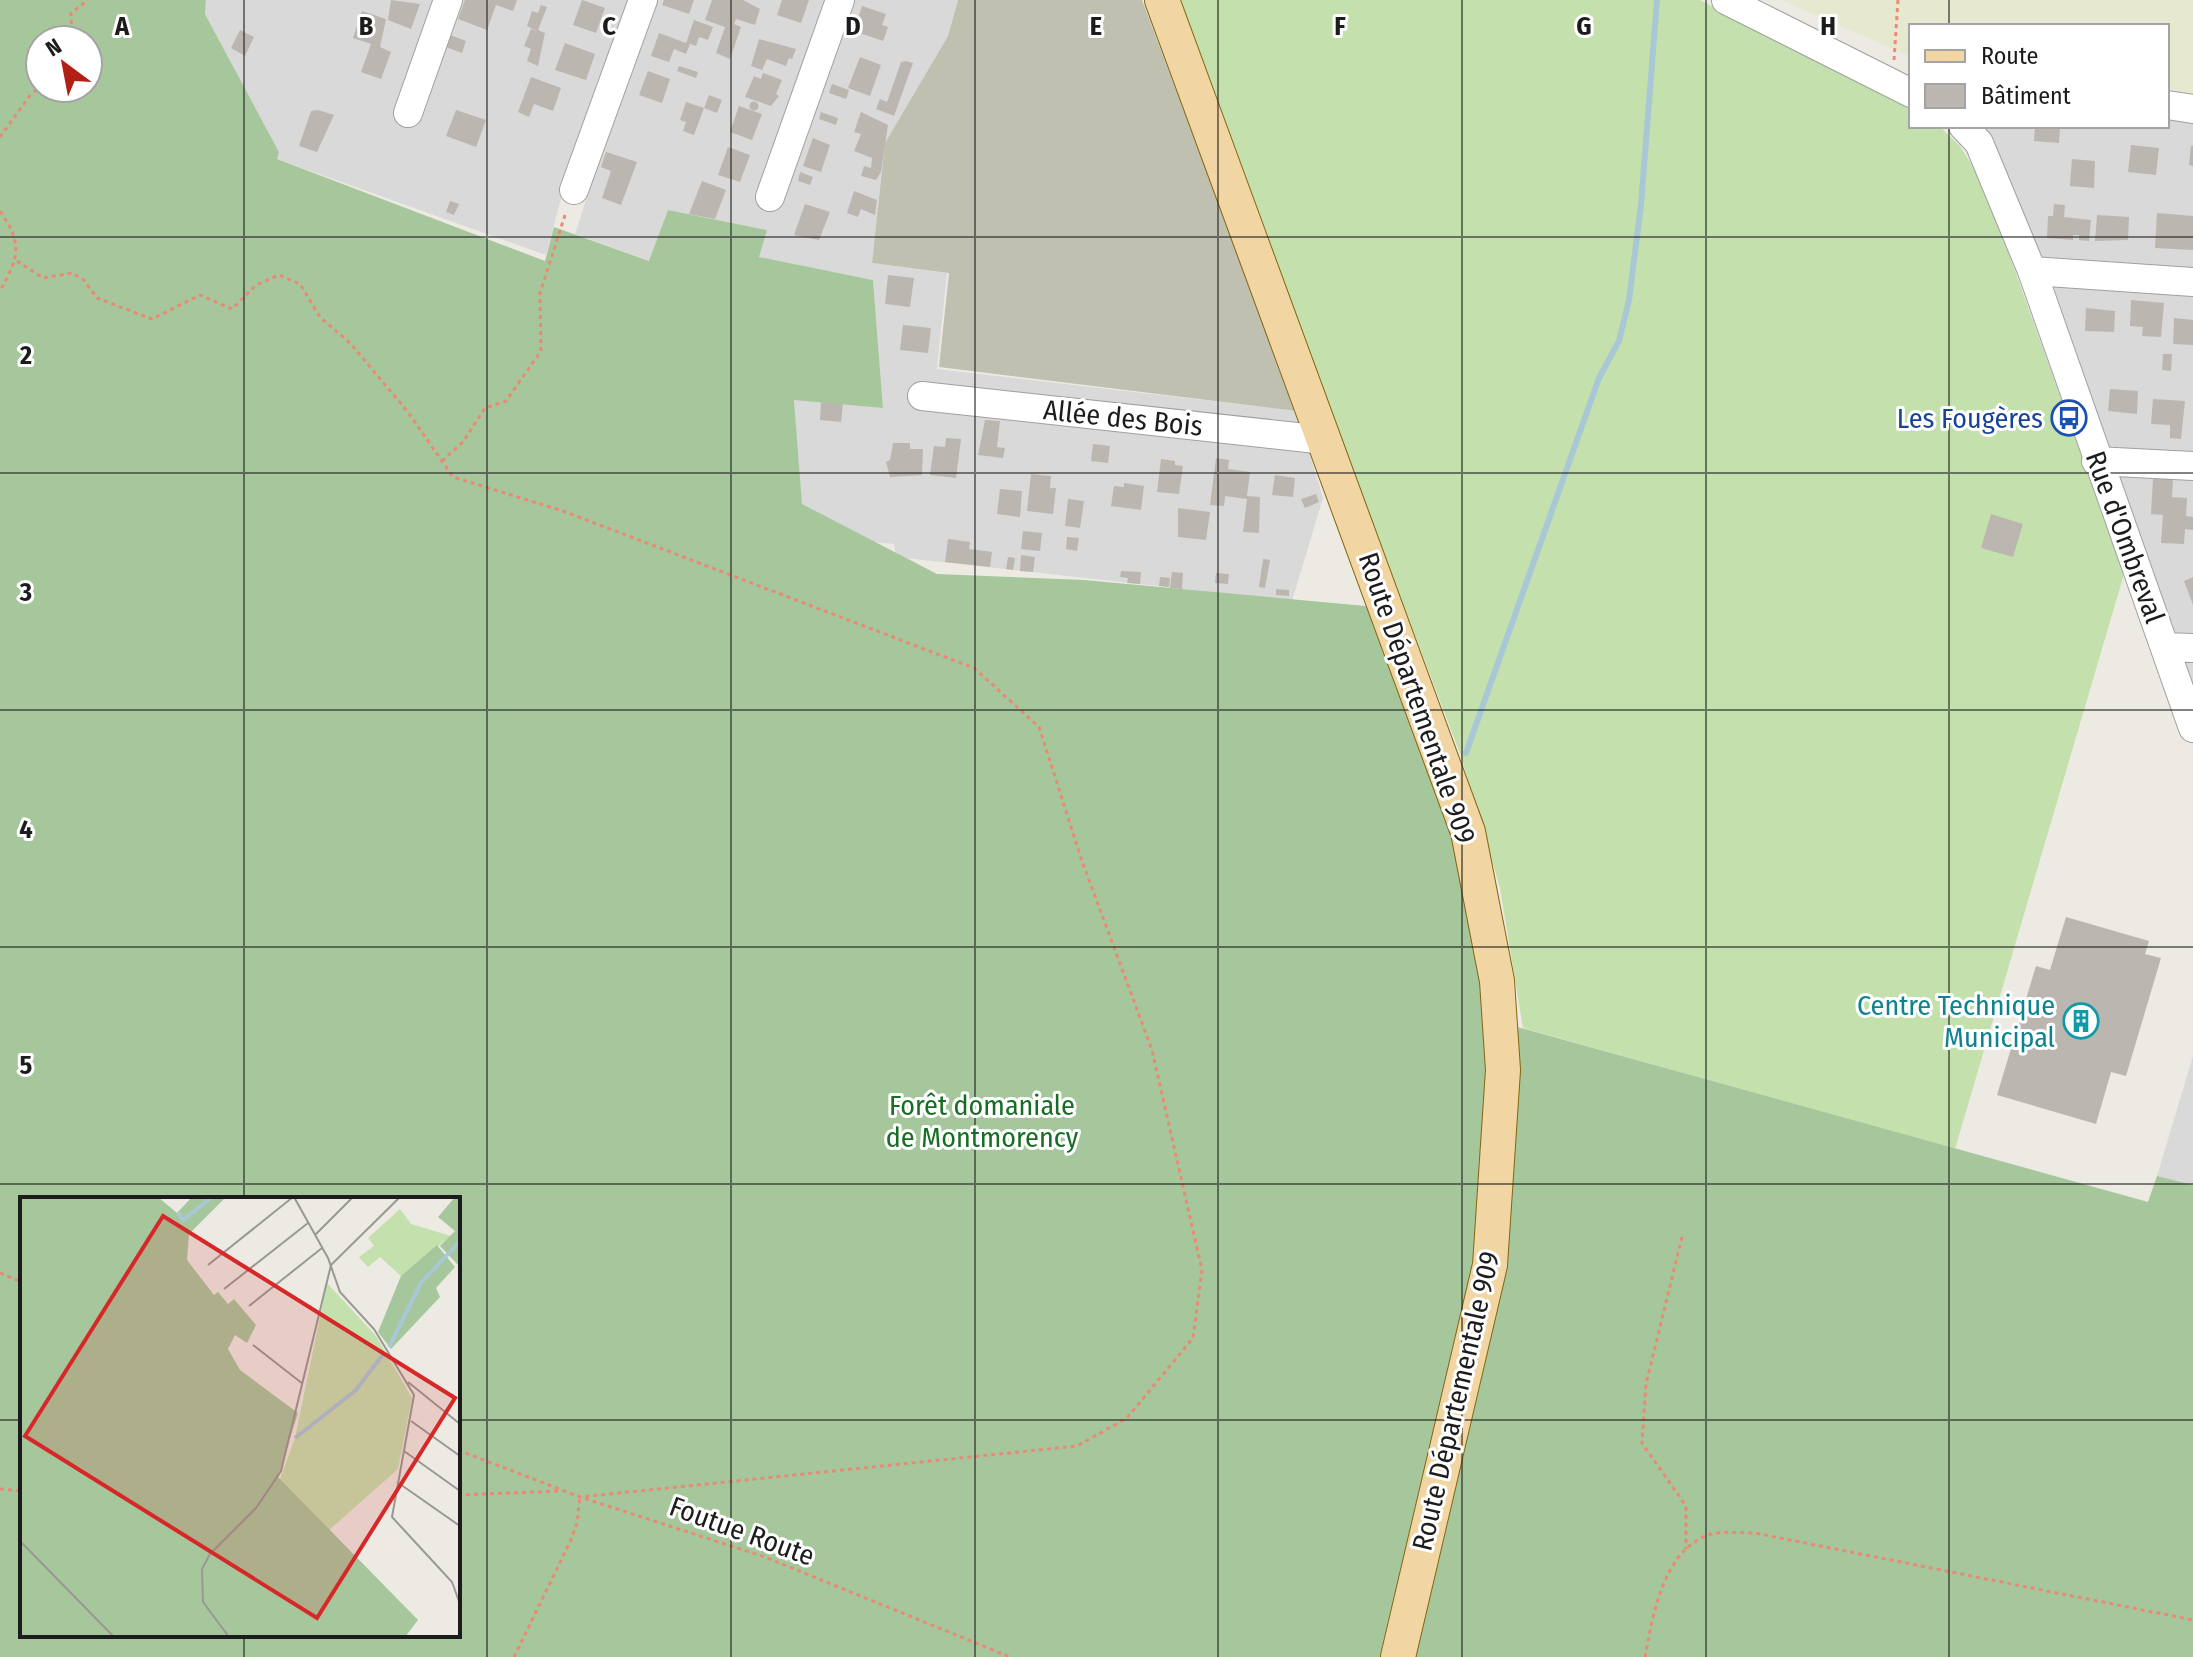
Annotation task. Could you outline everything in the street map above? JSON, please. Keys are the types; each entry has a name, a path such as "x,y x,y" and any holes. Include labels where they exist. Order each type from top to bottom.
{"main road":[{"name":"Route Départementale 909","path":"1162,0 1468,832 1502,1023 1499,1166 1490,1265 1398,1657"}],"street":[{"path":"408,113 448,0"},
{"path":"574,190 643,0"},
{"path":"770,197 840,0"},
{"path":"1726,0 1909,92"},
{"path":"1862,67 1902,71"},
{"path":"2169,105 2193,109"},
{"name":"Rue d'Ombreval","path":"1965,128 1982,151 2032,271 2096,461 2193,728"},
{"path":"2032,271 2193,282"},
{"name":"Allée des Bois","path":"922,396 1325,440"},
{"path":"2096,461 2193,466"},
{"path":"2165,647 2193,648"}],"path":[{"path":"71,24 71,13 88,0"},
{"path":"1898,0 1902,71"},
{"path":"0,137 24,104"},
{"path":"442,461 463,442 485,408 506,401 541,351 540,293 574,190"},
{"path":"0,211 14,231 17,261 0,291"},
{"path":"17,261 43,278 72,273 84,280 97,298 152,319 187,305 200,295 232,309 256,285 279,275 300,284 320,317 359,355 408,412 453,477 563,511 974,668 1039,727 1082,861 1152,1050 1202,1270 1193,1338 1127,1418 1077,1446 580,1497 570,1542 514,1657"},
{"path":"1682,1237 1646,1384 1642,1443 1686,1506 1686,1549"},
{"path":"0,1273 20,1281"},
{"name":"Foutue Route","path":"460,1451 580,1497 765,1557 1010,1657"},
{"path":"0,1489 20,1491"},
{"path":"460,1495 565,1491"},
{"path":"1645,1657 1657,1598 1686,1549 1712,1534 1755,1533 2193,1620"}],"shaded area":[{"path":"206,0 958,0 948,36 885,143 872,263 947,273 937,369 1297,411 1323,498 1292,601 896,557 894,544 804,535 794,399 883,408 873,280 758,257 767,230 668,210 650,261 575,234 588,194 563,191 546,255 277,159 279,152 205,14"},
{"path":"958,0 1142,0 1297,411 939,367 949,273 872,263 885,143 948,36"},
{"path":"1781,0 2193,0 2193,96 2169,93 2169,24 1909,24 1909,56"},
{"path":"2169,93 2193,96 2193,735 2010,235 1971,148 1949,128 2169,128"},
{"path":"2193,1056 2193,1185 2157,1176"}],"green space":[{"name":"Forêt domaniale de Montmorency","path":"0,0 206,0 205,14 279,152 277,159 545,261 554,227 649,261 668,210 767,230 759,257 873,280 883,408 794,400 802,504 937,574 1084,580 1398,609 1503,1023 2148,1202 2157,1176 2193,1185 2193,1657 0,1657"},
{"path":"1181,0 1700,0 1909,106 1909,128 1941,128 1959,145 1983,182 2124,574 1955,1149 1523,1028 1500,888 1461,756 1248,197"}],"building":[{"path":"391,0 420,4 411,29 388,20"},
{"path":"465,0 517,0 513,11 496,5 487,30 458,19"},
{"path":"582,0 605,8 596,33 573,25"},
{"path":"664,0 694,0 689,14 662,5"},
{"path":"712,0 743,0 760,9 755,25 736,19 734,24 741,27 730,59 716,53 725,27 705,20"},
{"path":"782,0 809,0 801,23 777,15"},
{"path":"541,5 547,7 538,30 545,33 538,66 527,61 531,49 524,46 531,29 538,32 527,26 532,11 538,13"},
{"path":"862,6 886,14 882,25 888,27 883,41 854,31"},
{"path":"362,11 386,19 380,47 391,52 381,79 361,72 371,44 353,38"},
{"path":"694,20 713,27 708,40 699,37 696,46 690,44 686,54 674,49 669,62 651,56 659,33 686,43"},
{"path":"240,30 254,37 245,56 231,48"},
{"path":"450,35 466,41 462,53 446,47"},
{"path":"759,39 796,49 792,59 789,58 786,66 767,59 762,70 751,66"},
{"path":"565,43 595,54 586,80 555,70"},
{"path":"860,57 881,65 870,96 848,88"},
{"path":"901,62 913,63 894,116 876,109 880,99 887,102"},
{"path":"679,66 698,72 696,78 677,71"},
{"path":"648,71 670,79 662,103 639,95"},
{"path":"763,73 782,80 776,94 779,96 771,106 745,97 754,76 761,79"},
{"path":"531,77 561,88 553,111 534,104 529,117 518,112"},
{"path":"832,84 849,90 846,99 829,93"},
{"path":"709,95 722,100 717,113 704,108"},
{"path":"686,102 704,108 694,135 683,131 686,122 680,120"},
{"path":"754,102 758,106 754,110 750,106"},
{"path":"739,106 762,114 752,140 730,132"},
{"path":"456,110 486,120 476,147 446,136"},
{"path":"311,111 334,115 317,152 299,146"},
{"path":"821,112 838,118 836,125 819,119"},
{"path":"861,112 888,125 881,172 876,180 861,176 864,166 871,168 872,158 854,151 861,134 854,132"},
{"path":"2035,128 2060,128 2059,143 2034,141"},
{"path":"813,138 830,145 821,172 803,166"},
{"path":"2131,145 2159,148 2156,175 2128,172"},
{"path":"2193,146 2193,166 2189,165"},
{"path":"728,147 750,155 740,182 718,175"},
{"path":"606,152 637,162 621,205 602,198 611,171 601,167"},
{"path":"2072,159 2095,161 2094,188 2070,186"},
{"path":"800,172 813,177 810,185 798,181"},
{"path":"702,181 726,190 715,219 689,214"},
{"path":"854,191 877,200 875,215 861,209 858,217 847,213"},
{"path":"450,201 459,204 454,215 446,212"},
{"path":"805,204 830,212 819,240 794,235"},
{"path":"2054,204 2065,205 2064,217 2091,220 2089,241 2079,240 2079,235 2073,235 2073,240 2047,238 2048,216 2053,216"},
{"path":"2157,213 2193,216 2193,250 2155,248"},
{"path":"2097,215 2129,217 2128,240 2095,241"},
{"path":"888,275 914,278 910,307 885,304"},
{"path":"2131,300 2164,303 2161,337 2142,336 2143,327 2130,326"},
{"path":"2086,308 2115,311 2114,332 2085,331"},
{"path":"2174,318 2193,320 2193,345 2173,344"},
{"path":"903,325 931,328 928,353 900,350"},
{"path":"2163,354 2172,354 2171,371 2162,370"},
{"path":"2110,389 2138,391 2137,414 2108,411"},
{"path":"2153,399 2185,401 2181,439 2170,438 2170,425 2151,424"},
{"path":"821,402 843,404 841,422 820,420"},
{"path":"985,420 1000,421 997,447 1005,448 1003,458 978,455"},
{"path":"946,438 961,439 956,478 930,475 934,446 945,447"},
{"path":"893,443 910,443 910,449 923,449 922,475 890,477 886,462 890,460"},
{"path":"1093,444 1110,446 1108,463 1091,461"},
{"path":"1216,458 1229,460 1228,469 1250,472 1247,496 1260,497 1259,533 1243,532 1247,499 1225,496 1224,506 1210,505"},
{"path":"1161,459 1183,466 1179,494 1157,492"},
{"path":"1031,474 1051,476 1050,488 1056,488 1053,514 1027,511"},
{"path":"1275,475 1295,478 1293,497 1272,495"},
{"path":"2153,478 2173,479 2172,497 2187,498 2186,516 2193,517 2193,530 2185,529 2184,544 2161,543 2163,515 2151,514"},
{"path":"1124,483 1144,486 1141,510 1111,506 1114,486 1124,487"},
{"path":"1000,489 1022,491 1020,517 997,514"},
{"path":"1316,494 1319,502 1305,508 1301,499"},
{"path":"1068,499 1084,501 1080,528 1065,526"},
{"path":"1178,508 1210,512 1206,540 1178,537"},
{"path":"1991,514 2023,524 2013,557 1981,548"},
{"path":"1023,531 1042,533 1040,551 1021,549"},
{"path":"1067,537 1079,538 1077,551 1066,549"},
{"path":"948,539 970,542 969,549 992,552 990,567 945,562"},
{"path":"1021,555 1035,557 1033,572 1020,571"},
{"path":"1008,557 1015,558 1013,570 1006,569"},
{"path":"1263,559 1270,560 1265,588 1259,587"},
{"path":"1121,571 1141,572 1140,584 1127,583 1128,578 1120,577"},
{"path":"1172,572 1183,573 1182,589 1170,588"},
{"path":"1216,573 1229,574 1228,584 1215,583"},
{"path":"1160,577 1170,578 1169,587 1159,586"},
{"path":"2193,577 2193,605 2184,581"},
{"path":"1276,589 1289,590 1289,596 1276,595"},
{"name":"Centre Technique Municipal","path":"2066,917 2149,941 2145,954 2161,958 2126,1076 2111,1072 2096,1124 1997,1095 2036,966 2050,970"}],"waterway":[{"path":"1466,753 1599,378 1619,341 1629,300 1641,205 1657,0"}],"place":[{"name":"Les Fougères","path":"2069,418"},
{"name":"Centre Technique Municipal","path":"2081,1021"}]}
